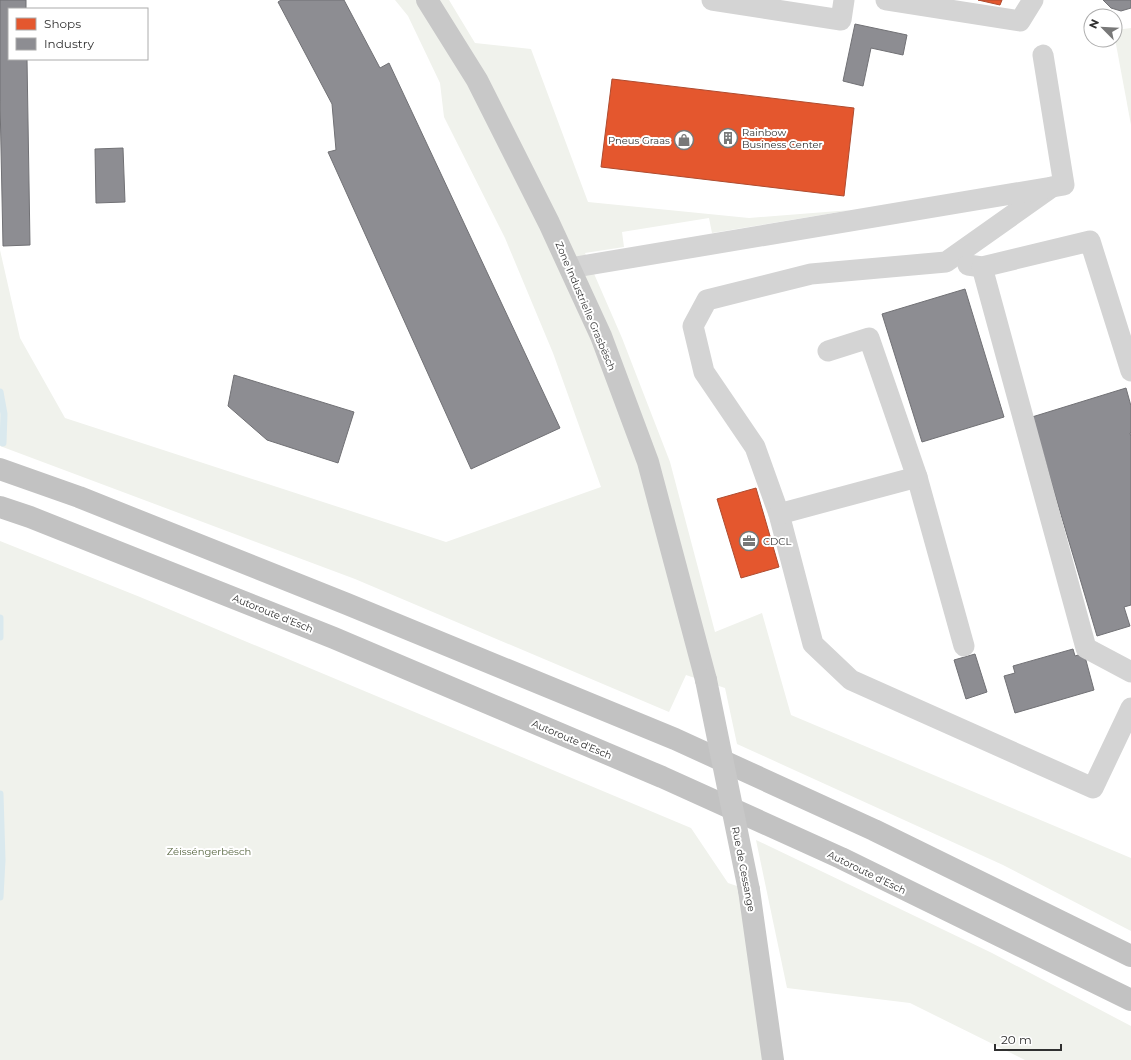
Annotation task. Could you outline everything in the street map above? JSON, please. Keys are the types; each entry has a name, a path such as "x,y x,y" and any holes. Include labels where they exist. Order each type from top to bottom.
{"highway":[{"path":"0,469 79,497 347,604 675,738 874,830 1131,956"},
{"name":"Autoroute d'Esch","path":"0,507 45,523 334,638 662,777 841,858 1131,1000"}],"main road":[{"name":"Zone Industrielle Grasbësch","path":"427,0 477,80 549,223 601,336 648,462 706,680"},
{"name":"Rue de Cessange","path":"706,680 749,890 773,1060"}],"lane":[{"path":"712,0 841,20 844,0"},
{"path":"886,0 1020,21 1034,0"},
{"path":"570,268 1064,185 1043,55"},
{"path":"946,262 1052,187"},
{"path":"1131,371 1090,241 982,268 946,262 810,274 706,300 693,326 704,372 755,447 780,514 813,644 851,680 1093,788 1131,708"},
{"path":"982,268 1086,648 1131,672"},
{"path":"828,351 869,338 917,477 964,646"},
{"path":"780,514 917,477"}],"green space":[{"path":"395,0 449,0 475,43 531,49 588,202 749,218 851,210 712,233 709,218 622,232 624,247 585,253 622,338 670,462 715,632 762,613 791,715 1131,858 1131,931 1003,865 737,744 725,688 686,675 669,712 355,579 0,446 0,250 20,338 65,418 446,542 601,487 553,353 505,238 444,117 440,83 408,16"},
{"path":"1131,28 1131,125 1117,48 1123,48 1123,29"},
{"name":"Zéisséngerbësch","path":"0,541 140,597 691,828 728,883 749,890 773,1060 0,1060"},
{"path":"756,840 992,953 1131,1026 1131,1060 1025,1060 910,1003 787,988"}],"building: Shops":[{"path":"978,0 1002,0 1000,5"},
{"name":"Rainbow Business Center","path":"612,79 854,108 844,196 601,167"},
{"path":"756,488 779,567 741,578 717,499"}],"building: Industry":[{"path":"0,0 26,0 26,8 8,8 8,60 27,60 30,245 3,246 0,100"},
{"path":"281,0 344,0 380,68 389,63 560,428 471,469 328,152 336,150 332,104 278,2"},
{"path":"1103,0 1131,0 1131,8 1123,10 1123,8 1111,8"},
{"path":"855,24 907,35 903,55 871,48 863,86 843,81"},
{"path":"123,148 125,202 96,203 95,149"},
{"path":"965,289 1004,417 922,442 882,314"},
{"path":"234,375 354,412 338,463 267,440 228,406"},
{"path":"1126,388 1131,406 1131,605 1124,607 1130,626 1097,636 1032,417"},
{"path":"1073,649 1075,656 1084,653 1094,690 1015,713 1004,676 1015,673 1013,666"},
{"path":"975,654 987,692 966,699 954,660"}],"waterway":[{"path":"0,392 4,414 3,443"},
{"path":"0,618 0,637"},
{"path":"0,794 2,860 0,897"}],"place":[{"name":"Rainbow Business Center","path":"728,138"},
{"name":"Pneus Graas","path":"684,140"},
{"name":"CDCL","path":"749,541"}]}
